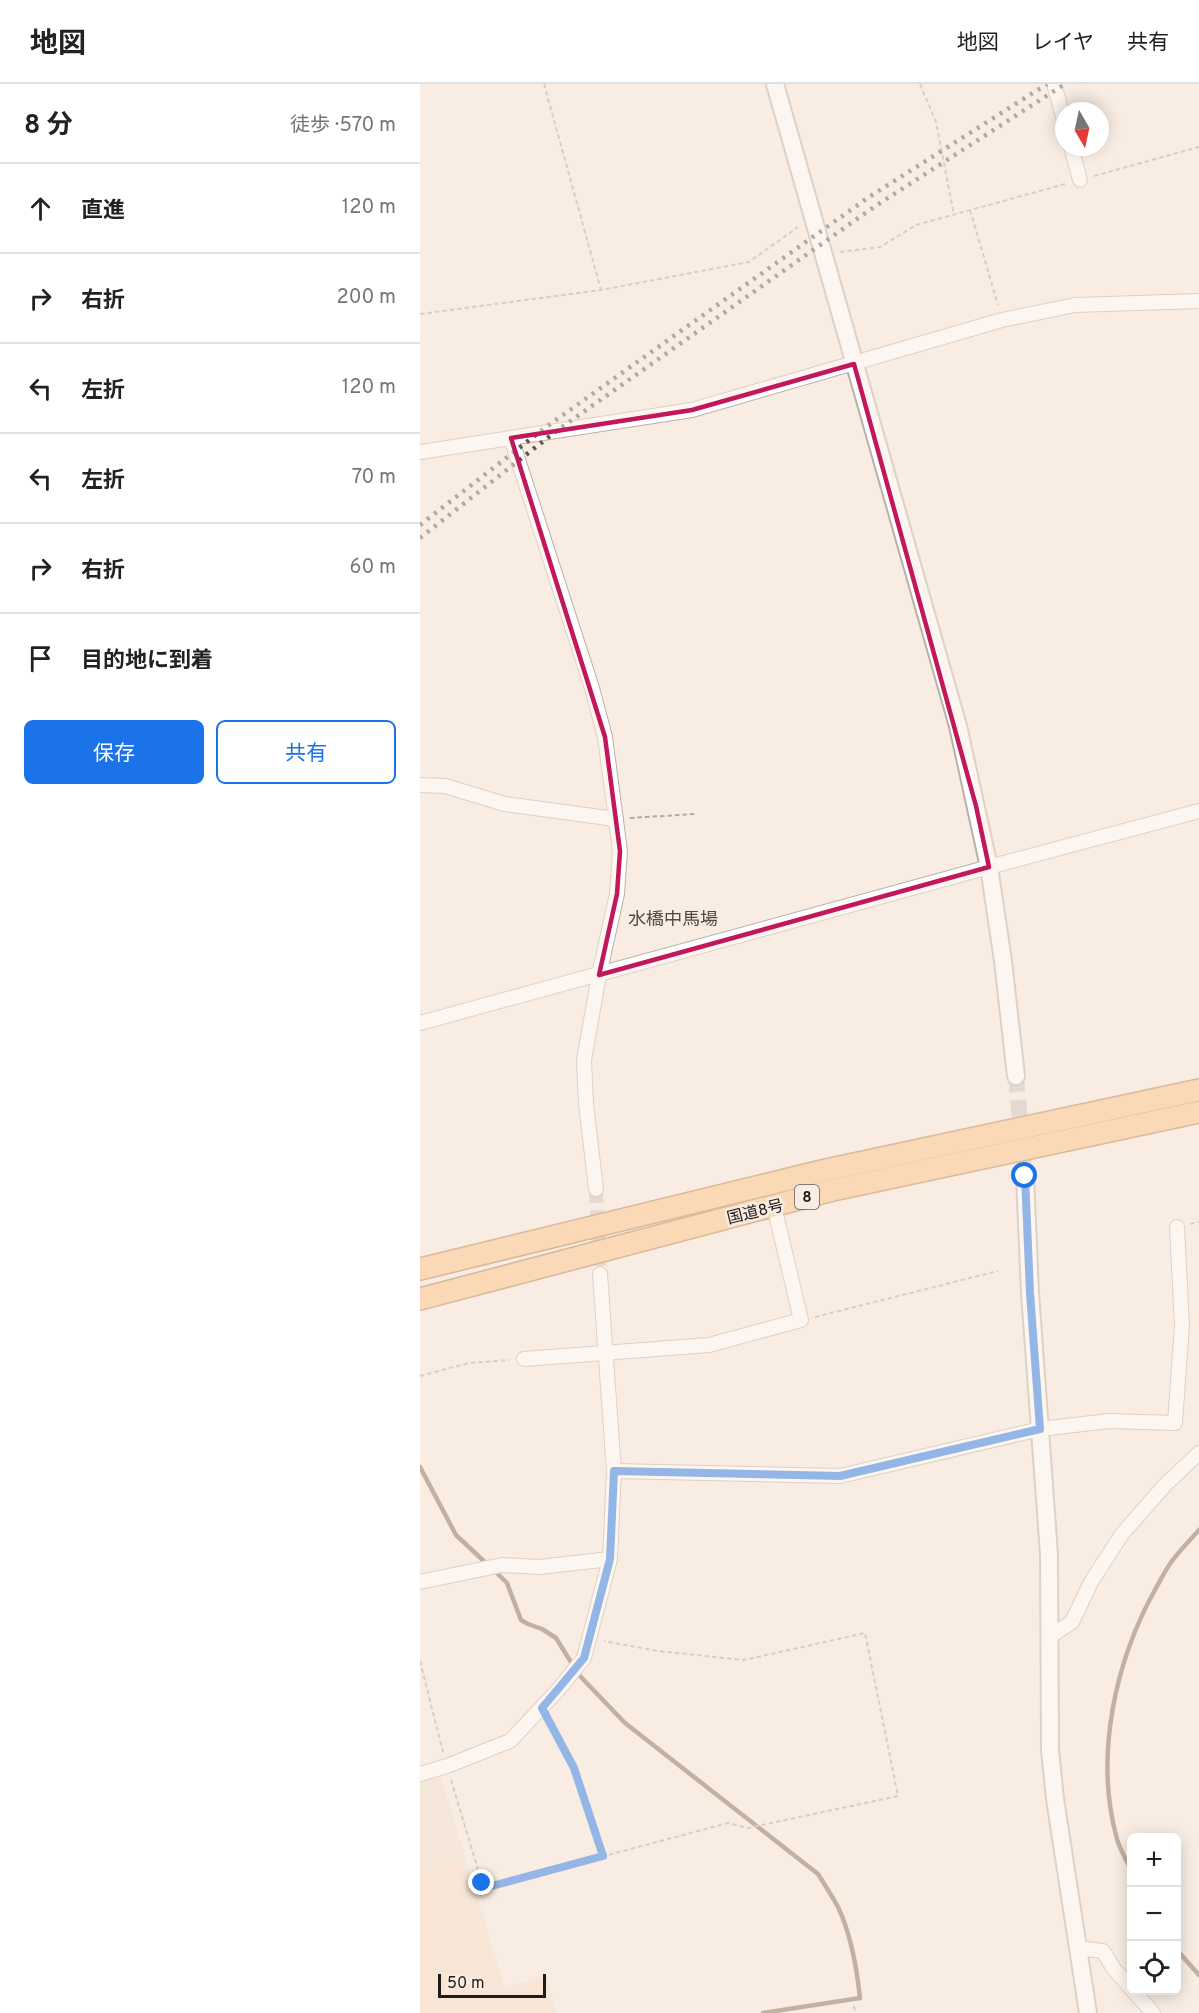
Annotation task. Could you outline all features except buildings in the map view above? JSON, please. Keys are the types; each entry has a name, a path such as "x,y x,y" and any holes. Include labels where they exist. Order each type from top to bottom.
{"highway":[{"name":"国道8号","path":"420,1269 826,1170 1199,1090"},
{"name":"国道8号","path":"420,1299 833,1190 1199,1112"}],"street":[{"path":"775,84 958,726 988,867 1003,961 1016,1076"},
{"path":"1054,84 1059,102"},
{"path":"1073,156 1080,180"},
{"path":"420,452 692,410 1002,320 1075,305 1199,301"},
{"path":"511,438 592,688 605,737 620,851 617,894 599,975 584,1060 586,1104 596,1189"},
{"path":"420,785 445,786 505,804 615,819"},
{"path":"420,1023 1199,811"},
{"path":"1025,1176 1030,1293 1049,1554 1050,1750 1055,1799 1088,2013"},
{"path":"524,1359 709,1345 801,1320 774,1206"},
{"path":"614,1471 840,1476 1040,1429 1109,1421 1175,1423 1182,1325 1177,1227"},
{"path":"420,1774 510,1741 542,1708 584,1658 610,1559 614,1471 600,1274"},
{"path":"1049,1637 1072,1622 1091,1582 1122,1534 1165,1485 1199,1453"},
{"path":"420,1582 502,1564 539,1568 610,1559"},
{"path":"1077,1948 1103,1951 1126,1984 1153,2013"}],"path":[{"path":"544,84 601,290"},
{"path":"920,84 936,122 954,215"},
{"path":"823,251 840,253 880,247 916,225 1199,147"},
{"path":"970,210 1002,320"},
{"path":"420,315 601,290 749,262 813,217"},
{"path":"615,819 695,814"},
{"path":"801,1320 998,1271"},
{"path":"420,1376 469,1363 524,1359"},
{"path":"420,1661 447,1766 482,1883 488,1887 728,1823 748,1828 898,1796 865,1633 744,1660 658,1651 590,1638"},
{"path":"542,1708 574,1768 603,1856"},
{"path":"854,2006 855,2013"}],"highlighted area":[{"path":"854,364 976,806 989,867 599,975 617,894 620,851 605,737 511,438 692,410"}],"shaded area":[{"path":"440,1774 505,1987 547,1975 556,2013 420,2013 420,1779"},
{"path":"462,1860 503,1991 545,1980 553,2013 420,2013 420,1873"}],"waterway":[{"path":"420,1467 456,1535 488,1565"},
{"path":"1127,1862 1118,1843 1110,1808 1108,1743 1112,1710 1129,1646 1142,1616 1170,1564 1199,1530"},
{"path":"494,1570 507,1583 521,1620 556,1638 579,1675 625,1723 818,1874 831,1895 838,1907 849,1939 860,1998 763,2013"},
{"path":"1181,1955 1199,1975"}],"tunnel":[{"path":"1016,1076 1025,1176"},
{"path":"596,1189 600,1274"}],"railway":[{"path":"420,525 546,427 869,197 1047,84"},
{"path":"420,538 555,432 874,207 1065,84"}],"district":[{"name":"水橋中馬場","path":"673,919"}],"route":[{"path":"482,1883 488,1887 603,1856 574,1768 542,1708 584,1658 610,1559 614,1471 840,1476 1040,1429 1030,1293 1025,1176"}]}
